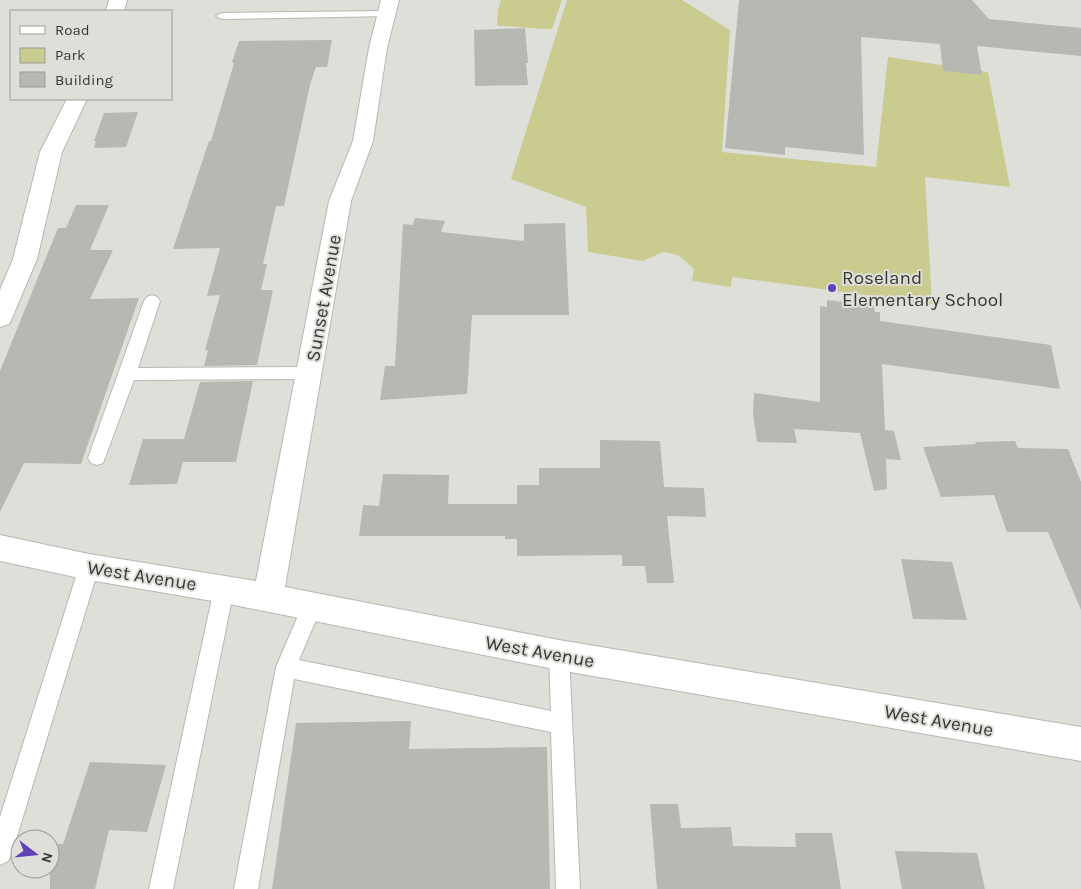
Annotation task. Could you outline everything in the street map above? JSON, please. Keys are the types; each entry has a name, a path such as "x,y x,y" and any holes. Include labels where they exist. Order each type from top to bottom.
{"street":[{"name":"Sunset Avenue","path":"268,599 340,201 362,141 378,48 389,7"},
{"path":"0,318 25,259 51,152 77,100"},
{"name":"West Avenue","path":"0,548 89,567 224,589 311,608 559,655 1081,744"}],"lane":[{"path":"222,16 389,7"},
{"path":"98,458 152,301"},
{"path":"128,374 310,373"},
{"path":"0,853 89,567"},
{"path":"162,889 224,589"},
{"path":"246,889 286,667 311,608"},
{"path":"559,655 568,889"},
{"path":"286,667 562,724"}],"green space":[{"path":"501,0 562,0 552,29 497,26"},
{"path":"567,0 682,0 730,30 722,152 876,167 888,57 988,72 1010,187 925,177 932,304 732,277 731,287 692,281 694,269 678,255 663,252 643,261 588,252 586,207 511,179"}],"building":[{"path":"739,0 972,0 989,19 1081,28 1081,56 977,46 982,75 943,71 940,44 861,37 864,155 785,147 785,155 725,148"},
{"path":"525,28 528,85 475,86 474,30"},
{"path":"332,40 327,67 316,67 310,85 284,206 276,206 263,264 267,264 261,290 273,290 257,365 204,366 208,350 205,350 220,295 207,296 220,248 173,249 209,141 211,141 239,41"},
{"path":"138,112 126,147 94,148 96,141 94,141 104,113"},
{"path":"76,205 109,205 90,250 113,250 90,299 139,298 81,464 24,463 0,512 0,371 58,228 66,228"},
{"path":"415,218 445,221 441,232 524,241 524,224 565,223 569,315 472,315 467,394 380,400 385,366 395,366 403,224 413,225"},
{"path":"827,300 874,306 875,312 880,312 880,321 1051,345 1060,389 882,364 885,430 894,431 901,460 886,459 887,489 874,491 860,433 794,429 797,443 757,442 753,414 754,393 820,402 820,306 827,307"},
{"path":"253,381 236,462 183,462 177,484 129,485 143,439 184,439 200,382"},
{"path":"600,440 660,441 664,487 704,488 706,517 667,516 674,583 647,583 645,566 622,566 622,555 517,556 517,539 505,539 505,536 359,536 363,505 379,506 383,474 449,475 448,504 517,504 517,485 539,485 539,468 600,468"},
{"path":"1015,441 1018,448 1068,449 1081,482 1081,610 1048,532 1007,532 994,495 941,497 923,447 976,444 975,442"},
{"path":"901,559 952,562 967,620 913,619"},
{"path":"411,721 409,749 547,747 550,889 272,889 296,723"},
{"path":"90,762 166,765 147,832 109,830 95,889 50,889 50,879 60,879 60,844 63,844"},
{"path":"650,804 678,804 681,828 731,827 733,846 796,847 795,833 832,833 841,889 657,889"},
{"path":"895,851 977,853 985,889 902,889"}],"place":[{"name":"Roseland Elementary School","path":"832,288"}]}
